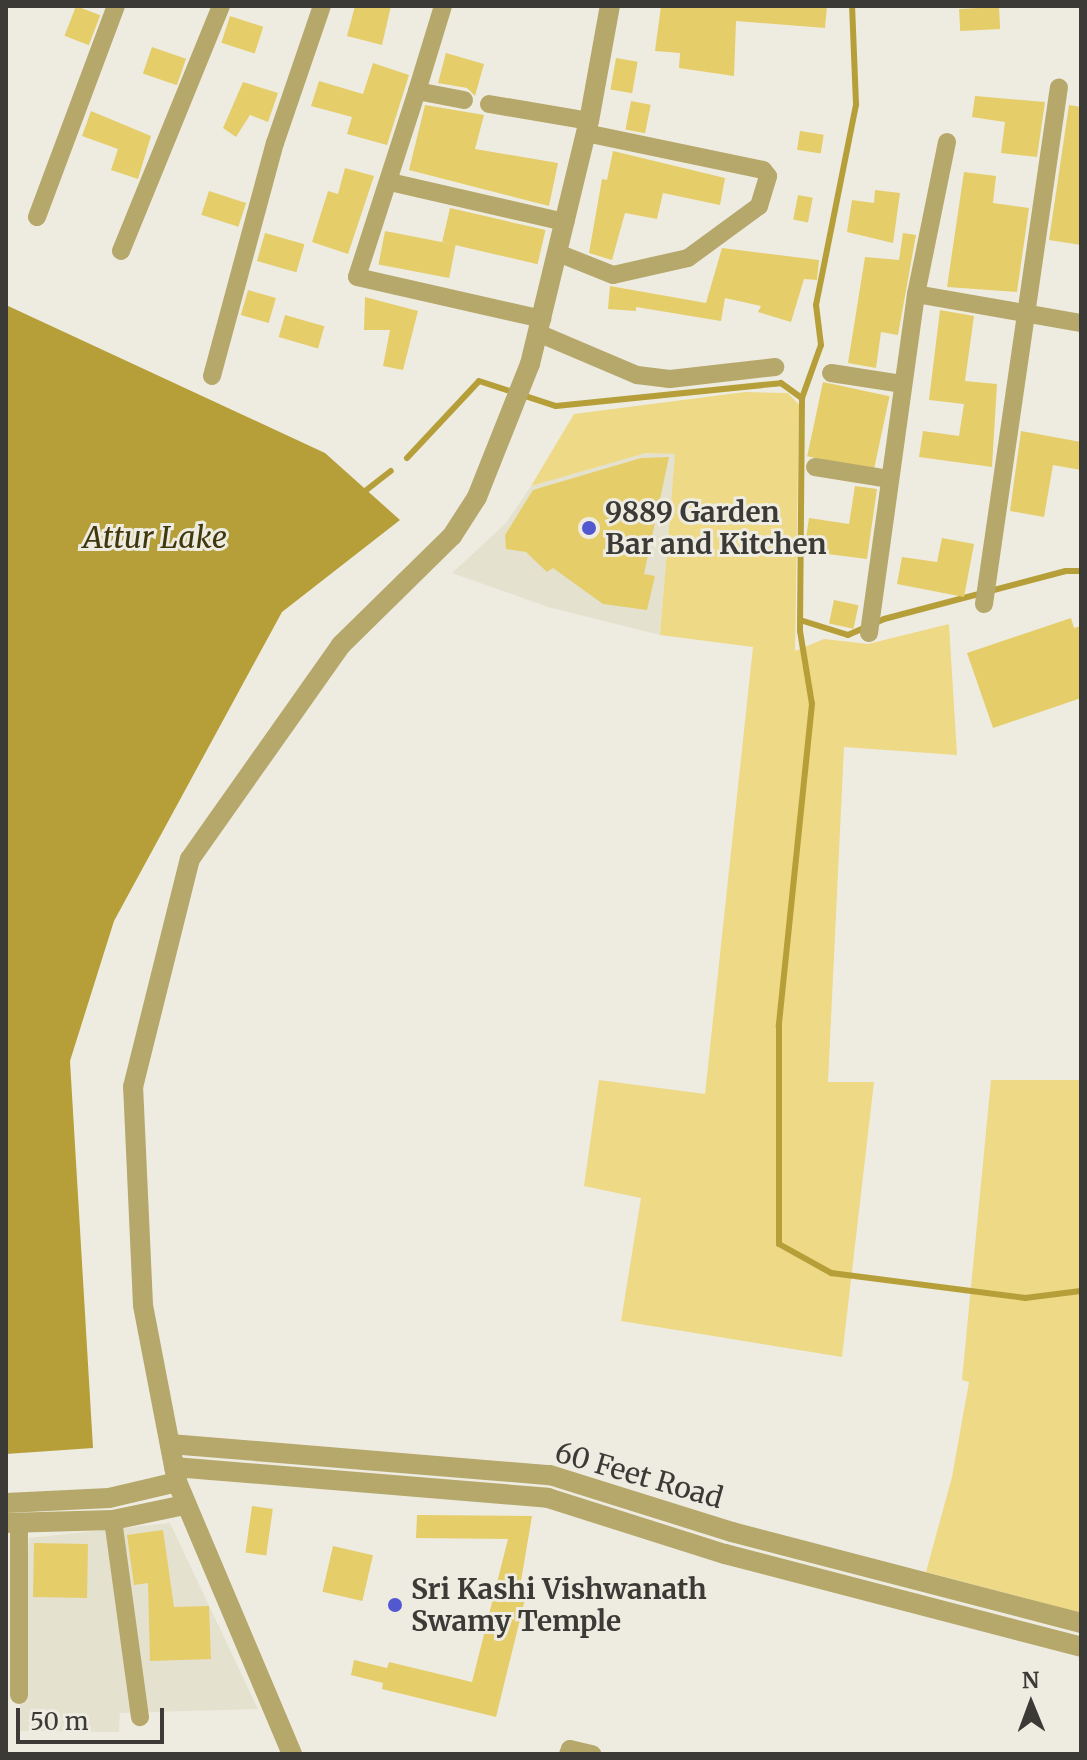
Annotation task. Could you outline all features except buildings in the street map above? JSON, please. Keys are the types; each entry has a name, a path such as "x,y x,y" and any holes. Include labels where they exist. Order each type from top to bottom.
{"street":[{"path":"37,217 116,6"},
{"path":"121,251 221,6"},
{"path":"212,376 275,143 322,6"},
{"path":"443,6 390,182 357,277 540,326 637,375 670,379 775,367"},
{"path":"292,1754 184,1505 175,1474 143,1305 133,1087 190,859 341,645 452,536 477,497 510,422 530,364 588,127 610,6"},
{"path":"984,604 1059,87"},
{"path":"417,91 464,100"},
{"path":"489,104 763,170 768,176 759,206 688,258 613,275 558,253"},
{"path":"869,633 916,294 947,142"},
{"path":"390,182 565,222"},
{"path":"916,294 1081,323"},
{"path":"831,373 903,384"},
{"path":"815,467 890,479"},
{"name":"60 Feet Road","path":"170,1444 550,1475 732,1532 1081,1623"},
{"name":"60 Feet Road","path":"6,1503 109,1498 175,1474 548,1498 725,1554 1081,1647"},
{"path":"19,1695 12,1522 113,1520 184,1505"},
{"path":"113,1520 140,1717"},
{"path":"568,1754 570,1749 592,1754"}],"shaded area":[{"path":"745,392 788,393 799,405 795,651 824,639 868,644 949,624 957,755 844,747 828,1082 874,1082 842,1357 621,1321 641,1198 584,1186 599,1080 705,1094 753,647 660,635 675,454 646,453 531,486 574,414"},
{"path":"646,453 675,454 660,635 548,607 452,573 506,523 531,486"},
{"path":"991,1080 1081,1080 1081,1613 926,1572 952,1477 969,1382 962,1380"},
{"path":"170,1523 258,1709 120,1713 119,1732 19,1731 29,1538"}],"water":[{"name":"Attur Lake","path":"6,305 325,453 400,520 282,612 114,921 70,1061 93,1448 6,1454"}],"waterway":[{"path":"802,398 821,345 816,305 856,104 852,6"},
{"path":"407,458 479,381 556,406 781,383 802,398 800,631 812,704 779,1026 779,1244 831,1273 1025,1298 1081,1291"},
{"path":"360,495 391,471"},
{"path":"800,620 848,635 884,619 1066,571 1081,571"}],"place":[{"name":"9889 Garden Bar and Kitchen","path":"589,528"},
{"name":"Sri Kashi Vishwanath Swamy Temple","path":"395,1605"}]}
